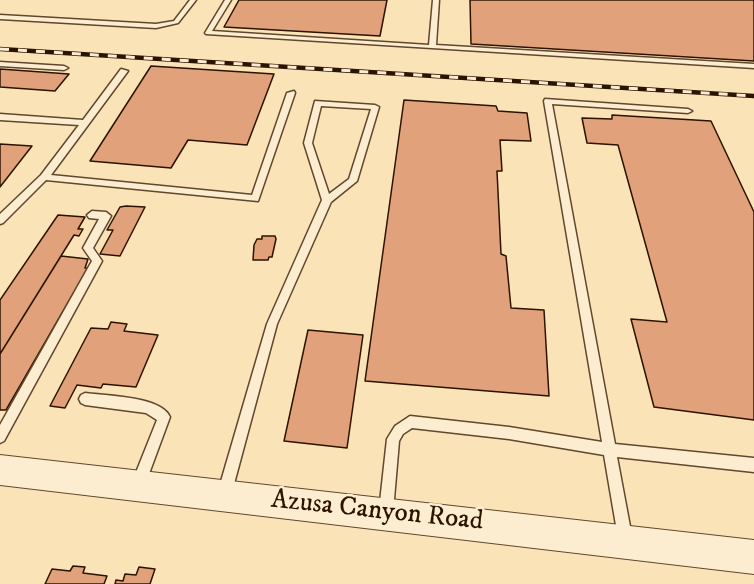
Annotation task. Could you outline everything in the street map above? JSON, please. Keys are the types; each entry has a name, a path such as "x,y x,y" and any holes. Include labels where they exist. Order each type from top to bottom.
{"street":[{"name":"Azusa Canyon Road","path":"0,470 626,540 754,557"}],"lane":[{"path":"0,16 156,26 176,22 193,0"},
{"path":"228,0 208,33 754,66"},
{"path":"432,47 436,0"},
{"path":"0,64 64,68"},
{"path":"0,220 44,177 124,71"},
{"path":"44,177 255,199 291,93"},
{"path":"626,540 548,101 688,111"},
{"path":"224,495 272,324 327,200 353,181 375,107 318,103 308,143 327,200"},
{"path":"0,117 86,123"},
{"path":"0,437 97,261 88,248 106,216 92,215"},
{"path":"85,399 148,407 164,417 138,485"},
{"path":"386,513 393,439 399,430 410,422 518,434 610,450 754,465"}],"building":[{"path":"239,0 387,0 380,36 224,27"},
{"path":"470,0 754,0 754,61 471,44"},
{"path":"151,66 274,74 247,145 188,140 171,168 90,161"},
{"path":"0,69 69,74 55,91 0,87"},
{"path":"404,100 496,106 498,111 527,113 531,141 500,140 502,171 497,171 501,254 506,256 511,308 544,310 549,396 365,381"},
{"path":"612,115 711,121 754,212 754,420 654,407 631,319 667,322 618,145 587,143 582,118 612,119"},
{"path":"0,144 32,146 0,187"},
{"path":"120,207 145,207 120,256 100,254 113,230 107,230"},
{"path":"58,215 85,217 78,229 83,229 79,236 74,235 0,354 0,300"},
{"path":"262,236 275,236 272,257 268,260 253,260 254,245 257,239 262,239"},
{"path":"61,256 88,259 85,268 88,268 6,410 0,410 0,354"},
{"path":"111,322 127,324 124,331 158,335 136,387 103,384 101,388 77,385 65,408 50,406 91,328 108,329"},
{"path":"308,330 363,335 347,448 284,441"},
{"path":"73,566 85,567 83,573 107,576 104,584 45,584 52,569 70,571"},
{"path":"139,567 155,569 150,584 115,584 116,580 123,581 125,574 136,575"}],"railway":[{"path":"0,49 754,96"}]}
